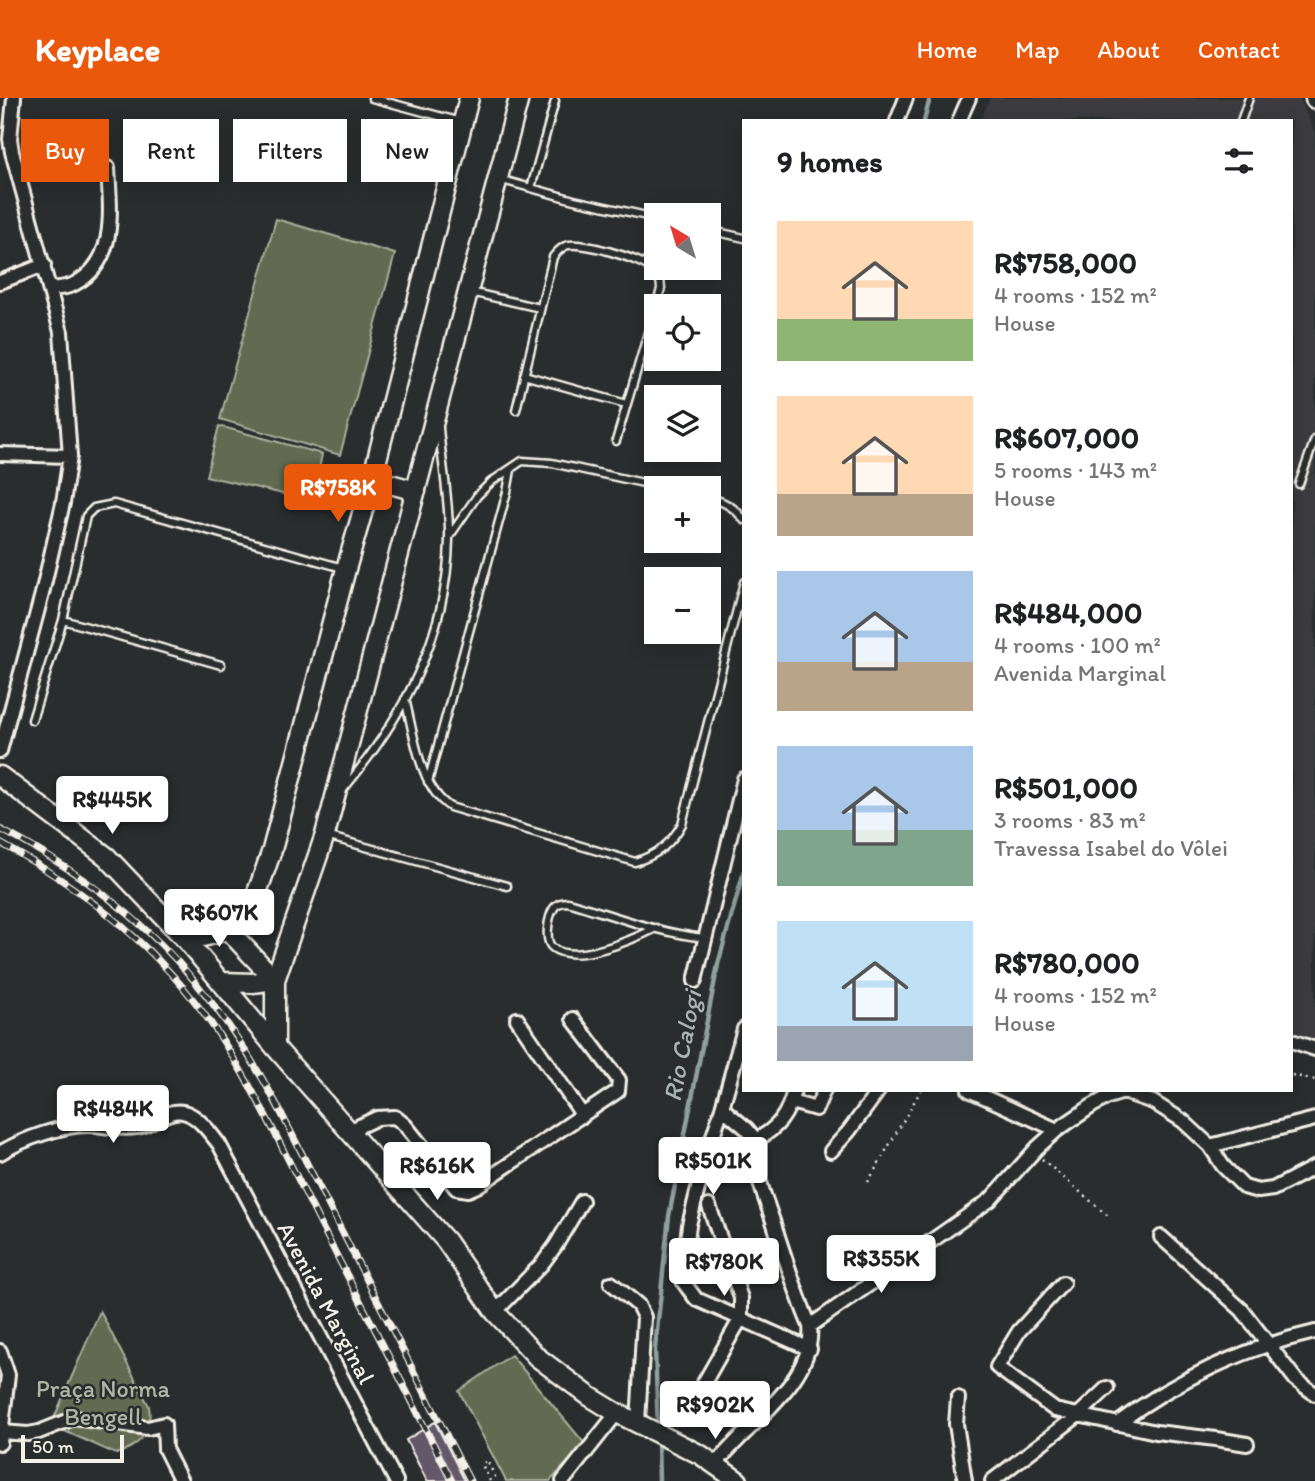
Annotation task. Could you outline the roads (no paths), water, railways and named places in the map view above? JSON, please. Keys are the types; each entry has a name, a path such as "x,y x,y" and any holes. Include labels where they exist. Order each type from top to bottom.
{"main road":[{"path":"186,940 218,934 228,930 244,917 256,894 272,850 372,479 468,98"},
{"path":"275,1046 275,980 325,835 519,98"},
{"path":"372,479 416,491"},
{"path":"0,776 107,857 186,940 446,1241 495,1312 537,1357 589,1396 716,1464 738,1481"},
{"path":"228,930 275,980"},
{"path":"222,982 253,983 275,980"}],"street":[{"path":"0,751 48,568 63,503 70,456 61,332 12,152 10,139 14,98"},
{"path":"898,119 906,98"},
{"path":"960,119 969,98"},
{"path":"49,289 74,285 91,271 104,251 111,219 109,182"},
{"path":"0,282 44,265"},
{"path":"0,454 70,456"},
{"path":"695,981 742,787"},
{"path":"517,1019 583,1116"},
{"path":"349,1131 377,1118 395,1117 405,1125 456,1188 468,1190 614,1096 620,1086 619,1080 573,1019"},
{"path":"742,1036 689,1225 684,1283 696,1299 810,1349"},
{"path":"1293,1041 1315,1049"},
{"path":"756,1140 769,1133 788,1112 792,1096 816,1109 823,1092"},
{"path":"831,1151 878,1092"},
{"path":"973,1092 1057,1130"},
{"path":"810,1326 990,1200 1033,1152 1057,1130 1108,1097 1124,1092 1153,1102 1183,1121 1210,1146 1234,1179 1244,1187 1258,1191 1273,1189 1315,1167"},
{"path":"716,1464 733,1442 793,1381 810,1349 810,1326 796,1294 758,1177 754,1155 756,1140 722,1108"},
{"name":"Avenida Marginal","path":"0,1153 64,1127 140,1127 173,1112 183,1111 191,1115 219,1144 396,1481"},
{"path":"1210,1146 1315,1119"},
{"path":"495,1312 542,1264 582,1201"},
{"path":"701,1388 741,1318 741,1298 709,1206"},
{"path":"1161,1237 1242,1310 1296,1380 1315,1394"},
{"path":"611,1283 638,1305 644,1317 642,1425"},
{"path":"1063,1283 1019,1331 997,1367 1055,1410 1156,1432 1247,1444"},
{"path":"1117,1424 1158,1395 1246,1352 1315,1332"},
{"path":"0,1351 8,1375 1,1437 39,1432 74,1418 148,1428 164,1424 165,1449 181,1481"},
{"path":"992,1481 1077,1416 1107,1388"},
{"path":"958,1398 957,1436 965,1481"},
{"path":"563,1481 617,1413"}],"lane":[{"path":"372,98 462,122"},
{"path":"1242,119 1249,98"},
{"path":"531,188 555,101"},
{"path":"498,179 644,215"},
{"path":"721,233 742,238"},
{"path":"516,410 553,257 565,246 575,244 634,259 652,268 659,276 661,289 616,441"},
{"path":"468,292 540,308"},
{"path":"524,375 626,404"},
{"path":"334,801 372,755 405,699 430,648 447,580 449,537 437,411"},
{"path":"1299,484 1315,439"},
{"path":"449,537 477,496 517,463 529,460 644,484"},
{"path":"428,784 511,470"},
{"path":"721,501 734,508 742,518"},
{"path":"32,720 63,620 86,516 94,508 114,504 346,569"},
{"path":"405,699 428,784 438,799 450,807 635,862 653,857 673,839 682,824 742,590"},
{"path":"63,620 221,665"},
{"path":"325,835 506,886"},
{"path":"656,928 615,946 570,954 555,950 547,938 552,910 563,902 686,936 705,938"}],"waterway":[{"name":"Rio Calogi","path":"925,119 930,98"},
{"name":"Rio Calogi","path":"658,1428 655,1349 669,1216 718,964 742,878"},
{"name":"Rio Calogi","path":"658,1440 659,1481"}],"railway":[{"path":"0,829 88,882 126,912 193,979 222,1016 276,1103 470,1481"},
{"path":"0,843 64,881 122,927 176,979 221,1038 273,1130 452,1481"}],"park label":[{"name":"Praça Norma Bengell","path":"103,1403"}]}
